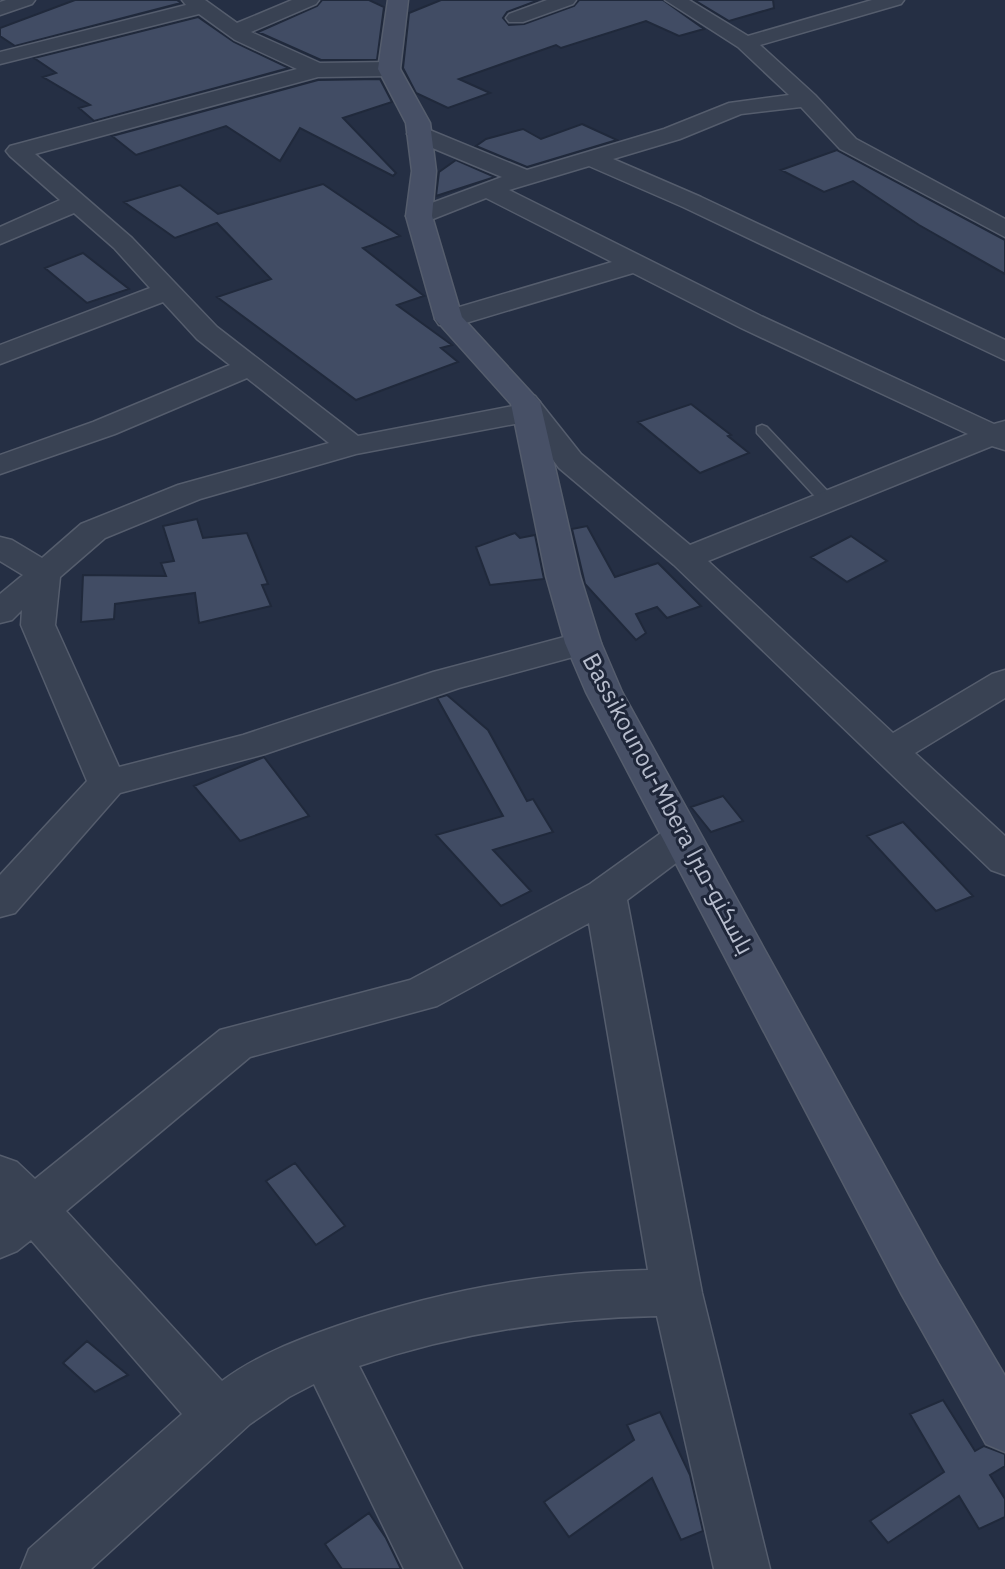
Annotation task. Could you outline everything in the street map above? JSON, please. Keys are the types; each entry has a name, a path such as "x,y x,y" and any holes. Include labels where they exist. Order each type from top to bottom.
{"street":[{"path":"0,9 25,0"},
{"path":"236,31 309,0"},
{"path":"6,149 317,70 389,69 398,0"},
{"path":"516,18 566,0"},
{"path":"675,0 745,43 807,100 848,144 1005,229"},
{"path":"745,43 894,0"},
{"path":"0,58 198,3 236,31 317,70"},
{"name":"Bassikounou-Mbera باسكنو-مبرا","path":"389,69 418,124 424,171 419,216 449,319 526,408 549,500 563,576 583,643 604,692 759,975 920,1279 1005,1426"},
{"path":"419,216 486,189 672,134 737,108 807,100"},
{"path":"419,134 526,178"},
{"path":"6,149 77,202 169,290 207,333 352,446"},
{"path":"592,159 692,202 1005,351"},
{"path":"486,189 751,322 1001,435"},
{"path":"0,236 77,202"},
{"path":"449,319 635,264"},
{"path":"0,355 169,290"},
{"path":"0,465 104,428 249,367"},
{"path":"0,612 93,531 189,492 352,446 526,408 570,461 686,558 1005,860"},
{"path":"686,558 1001,435"},
{"path":"0,547 44,573"},
{"path":"44,573 38,625 107,783"},
{"path":"0,902 107,783 252,745 446,680 583,643"},
{"path":"889,752 1005,682"},
{"path":"219,1416 11,1207 236,1043 422,994 605,895 682,838"},
{"path":"605,895 677,1293 742,1569"},
{"path":"49,1569 219,1416 271,1379 326,1354 383,1333 455,1313 517,1302 603,1293 677,1293"},
{"path":"326,1354 434,1569"}],"lane":[{"path":"762,430 828,501"}],"building":[{"path":"75,0 177,0 181,3 15,46 0,36 0,28"},
{"path":"322,0 369,0 384,7 377,60 321,60 258,32 317,6"},
{"path":"441,0 539,0 507,12 503,18 509,25 524,24 574,6 579,0 663,0 704,29 679,36 646,21 561,48 556,45 459,79 490,93 448,108 416,93 403,68 409,13"},
{"path":"694,0 773,0 774,8 729,21"},
{"path":"198,17 234,42 289,68 94,121 79,108 90,105 43,77 56,73 34,58"},
{"path":"380,79 392,102 343,118 396,173 393,176 300,128 280,161 226,126 136,155 112,136 318,80"},
{"path":"582,124 617,140 527,167 476,146 486,139 523,129 541,139"},
{"path":"837,150 1005,240 1005,274 919,225 853,181 824,192 781,170"},
{"path":"456,160 495,177 436,196 439,172"},
{"path":"323,184 400,236 363,248 424,296 397,305 452,345 441,348 458,362 356,400 217,297 271,279 217,223 175,238 124,202 180,185 218,214"},
{"path":"83,253 129,289 87,303 45,268"},
{"path":"691,404 731,435 728,436 749,453 700,473 638,422"},
{"path":"197,519 203,538 247,533 268,584 262,585 271,606 199,623 195,593 115,604 114,619 81,622 83,575 166,576 161,563 174,561 163,526"},
{"path":"587,526 615,577 658,563 701,606 667,618 657,607 636,614 646,633 636,640 585,584 572,529"},
{"path":"515,533 520,538 535,535 544,579 490,585 476,547"},
{"path":"851,536 887,561 847,582 811,557"},
{"path":"447,695 488,730 527,801 533,799 553,832 493,850 531,891 501,906 436,835 503,816 437,698"},
{"path":"264,757 309,816 240,841 194,786"},
{"path":"723,796 743,821 711,832 691,807"},
{"path":"903,822 973,896 936,911 867,836"},
{"path":"295,1163 345,1226 316,1245 266,1181"},
{"path":"87,1341 128,1375 95,1392 63,1363"},
{"path":"943,1400 975,1451 984,1446 1005,1454 1005,1466 990,1475 1005,1499 1005,1517 979,1529 959,1496 888,1543 870,1521 944,1472 910,1414"},
{"path":"660,1412 690,1475 703,1531 681,1540 652,1478 569,1537 544,1502 634,1440 627,1425"},
{"path":"369,1513 386,1538 401,1569 342,1569 325,1544"}]}
